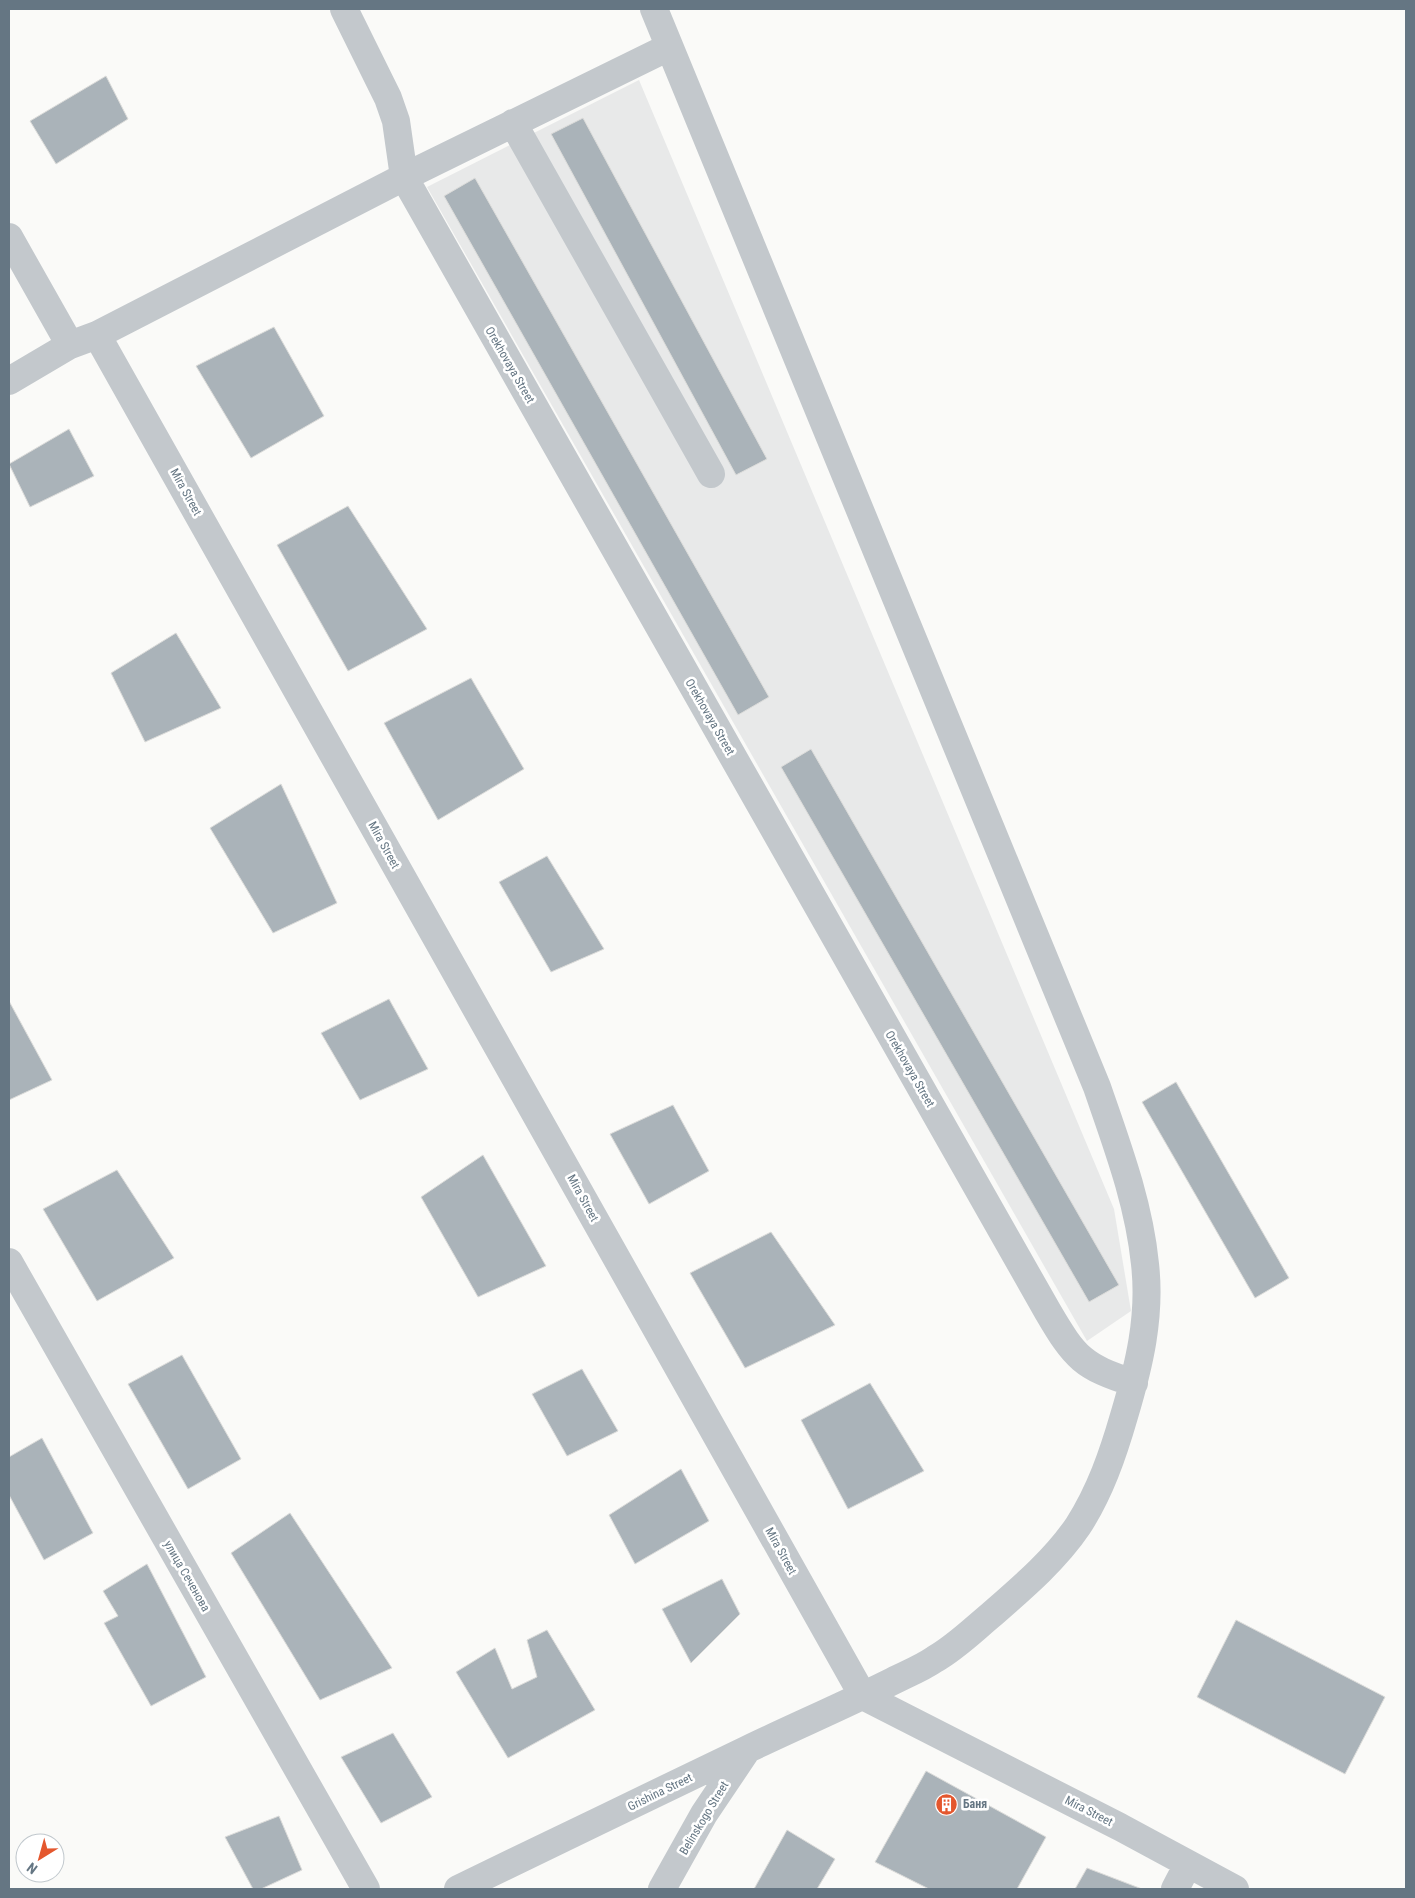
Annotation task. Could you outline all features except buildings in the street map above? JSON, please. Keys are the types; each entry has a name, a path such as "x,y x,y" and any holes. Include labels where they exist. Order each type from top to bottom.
{"street":[{"name":"Orekhovaya Street","path":"344,9 388,98 396,121 404,177 1063,1337 1075,1354 1090,1366 1111,1376 1134,1382"},
{"name":"Grishina Street","path":"458,1889 748,1749 863,1696 935,1659 954,1646 1018,1591 1058,1552 1079,1525 1095,1496 1109,1464 1134,1382 1144,1341 1148,1304 1141,1232 1122,1161 1093,1078 654,9"},
{"path":"9,381 70,345 97,335 404,177 669,46"},
{"path":"513,123 711,474"},
{"path":"9,237 70,345"},
{"name":"Mira Street","path":"97,335 863,1696 983,1756 1235,1889"},
{"name":"улица Сеченова","path":"9,1262 366,1889"},
{"name":"Belinskogo Street","path":"662,1889 704,1814 748,1749"},
{"path":"1175,1889 1188,1864"}],"shaded area":[{"path":"639,80 1114,1209 1131,1311 1087,1341 427,187"}],"place":[{"name":"Баня","path":"947,1804"}]}
